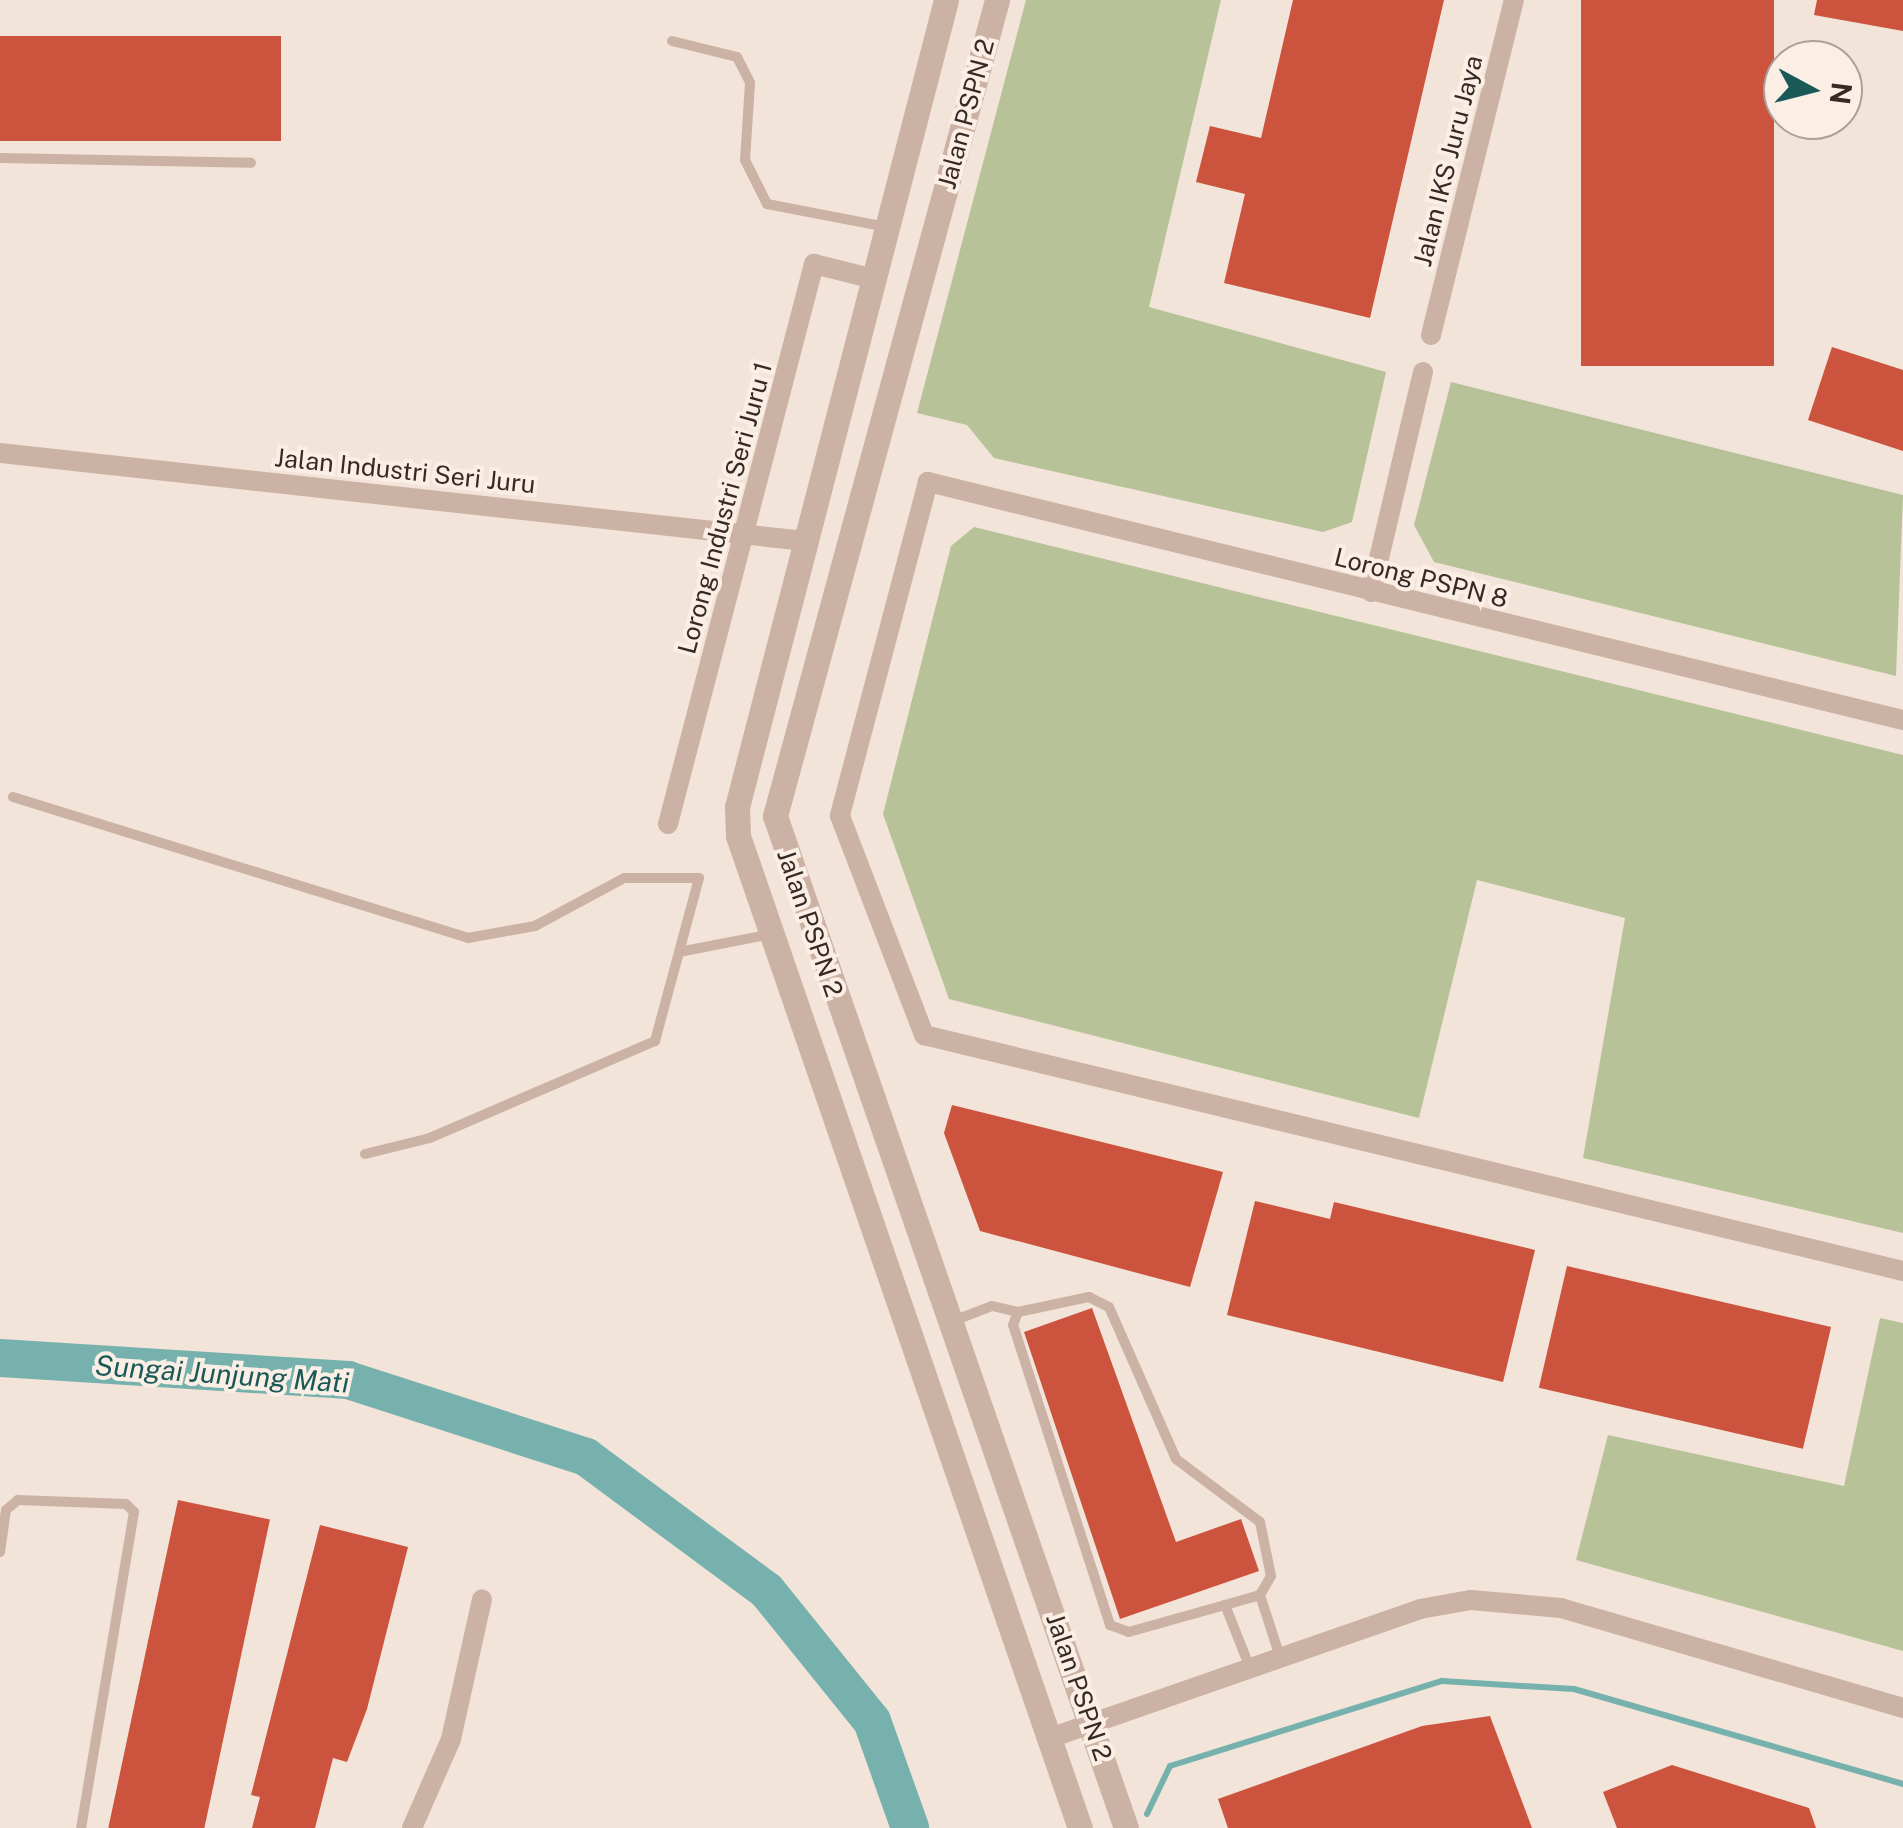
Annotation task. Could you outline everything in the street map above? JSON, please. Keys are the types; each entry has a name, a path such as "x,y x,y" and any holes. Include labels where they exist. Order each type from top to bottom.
{"street":[{"name":"Jalan PSPN 2","path":"946,0 737,807 772,934 1080,1828"},
{"name":"Jalan PSPN 2","path":"997,0 775,816 947,1323 1093,1723 1126,1828"},
{"name":"Jalan IKS Juru Jaya","path":"1431,335 1514,0"},
{"name":"Lorong Industri Seri Juru 1","path":"668,824 814,264 874,280"},
{"path":"1372,592 1422,372"},
{"name":"Jalan Industri Seri Juru","path":"0,452 805,541"},
{"name":"Lorong PSPN 8","path":"1903,720 928,482 840,816 924,1035 1903,1270"},
{"path":"412,1828 450,1739 482,1599"},
{"path":"1050,1738 1420,1609 1515,1600 1903,1708"}],"lane":[{"path":"672,41 737,57 750,83 745,160 767,204 887,227"},
{"path":"0,158 251,163"},
{"path":"13,797 468,938 535,926 624,878 699,878 656,1041 629,1060 366,1154"},
{"path":"679,952 772,934"},
{"path":"947,1323 992,1306 1018,1312 1089,1297 1109,1308 1176,1459 1260,1522 1271,1576 1260,1595 1130,1632 1110,1624 1012,1325 1018,1312"},
{"path":"0,1552 6,1510 18,1500 126,1504 134,1512 81,1828"},
{"path":"1260,1595 1280,1658"},
{"path":"1225,1606 1250,1668"}],"green space":[{"path":"1026,0 1221,0 1149,307 1386,372 1352,522 1323,532 994,458 967,425 917,413"},
{"path":"1451,382 1903,495 1896,676 1434,562 1414,525"},
{"path":"974,527 1903,755 1903,1233 1583,1158 1625,918 1477,880 1419,1118 949,999 883,814 951,546"},
{"path":"1880,1318 1903,1323 1903,1651 1576,1560 1608,1435 1844,1486"}],"building":[{"path":"1293,0 1444,0 1370,318 1224,283 1245,194 1196,182 1210,126 1261,138"},
{"path":"1581,0 1774,0 1774,40 1763,40 1763,140 1774,140 1774,366 1581,366"},
{"path":"1817,0 1903,0 1903,31 1814,15"},
{"path":"0,36 281,36 281,141 0,141"},
{"path":"1832,347 1903,370 1903,451 1808,420"},
{"path":"952,1105 1223,1172 1190,1287 980,1231 944,1133"},
{"path":"1255,1201 1330,1219 1334,1202 1535,1250 1503,1382 1227,1315"},
{"path":"1567,1266 1831,1327 1803,1449 1539,1388"},
{"path":"1092,1308 1176,1542 1241,1519 1259,1571 1120,1619 1024,1332"},
{"path":"178,1500 270,1520 204,1828 108,1828"},
{"path":"320,1525 408,1547 367,1709 347,1762 333,1758 315,1828 252,1828 260,1797 251,1795"},
{"path":"1490,1716 1532,1828 1228,1828 1218,1799 1422,1726"},
{"path":"1672,1765 1809,1808 1816,1828 1617,1828 1603,1792"}],"waterway":[{"name":"Sungai Junjung Mati","path":"0,1358 348,1380 586,1457 767,1591 872,1721 910,1828"},
{"path":"1147,1814 1170,1766 1442,1681 1574,1689 1903,1784"}]}
